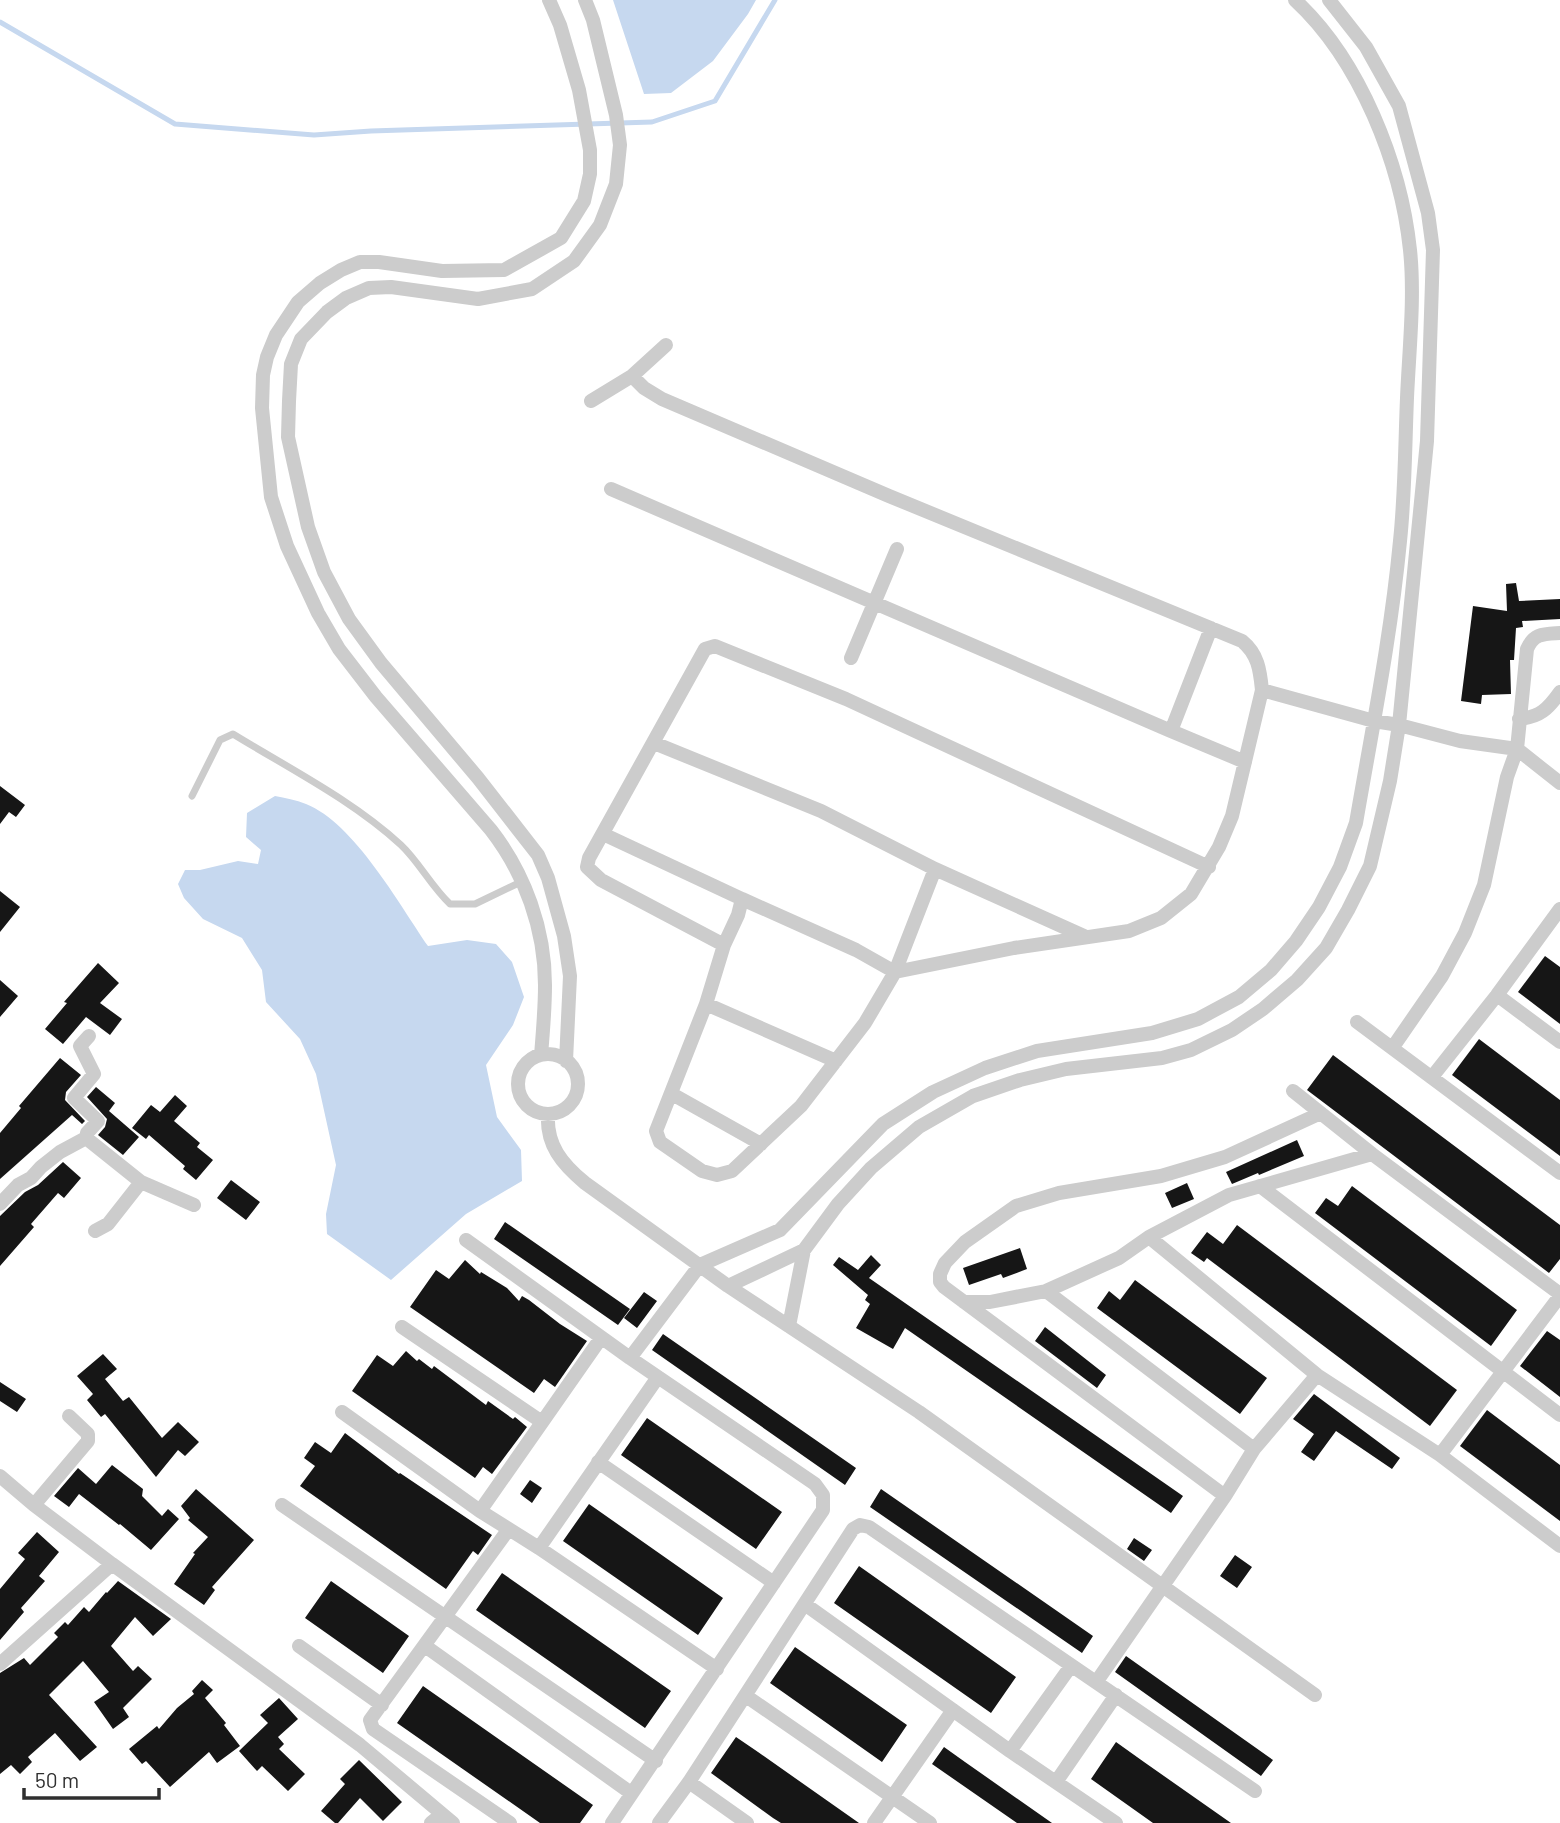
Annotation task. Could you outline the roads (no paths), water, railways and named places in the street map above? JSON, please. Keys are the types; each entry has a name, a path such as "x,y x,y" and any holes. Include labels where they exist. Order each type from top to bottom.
{"street":[{"path":"541,1055 545,983 538,924 523,881 506,849 376,696 339,649 318,613 287,546 271,498 262,408 267,356 276,335 298,303 320,283 341,270 360,262 379,262 442,271 504,270 561,238 584,201 590,174 590,150 579,89 560,25 549,0"},
{"path":"566,1061 570,976 556,904 538,855 478,778 381,663 349,619 324,572 308,527 288,437 290,364 301,339 327,312 346,298 369,288 391,287 478,299 532,289 574,261 600,225 616,184 620,145 593,20 585,0"},
{"path":"629,1358 699,1265 780,1230 883,1124 933,1092 985,1068 1037,1051 1152,1033 1198,1019 1239,997 1271,970 1296,941 1319,907 1340,867 1356,823 1400,541 1410,329 1410,251 1394,167 1366,99 1339,52 1295,0"},
{"path":"789,1326 804,1250 838,1203 871,1168 919,1127 973,1097 1020,1080 1066,1069 1132,1063 1191,1050 1232,1030 1263,1009 1297,980 1326,947 1349,910 1370,866 1390,781 1399,724 1427,441 1433,250 1425,200 1399,106 1366,47 1329,0"},
{"path":"591,401 632,376 666,345"},
{"path":"603,834 856,950 895,972 1014,948 1129,932 1161,918 1191,894 1209,867 1232,816 1262,690 1260,669 1252,649 1242,642 662,399 632,376"},
{"path":"611,489 1245,762"},
{"path":"850,658 897,549"},
{"path":"1171,732 1211,628"},
{"path":"1393,1047 1442,976 1465,933 1484,886 1507,777 1517,749 1524,662 1530,642 1542,634 1560,634"},
{"path":"723,945 601,880 587,867 589,858 705,649 715,646 846,699 1209,867"},
{"path":"1262,690 1460,741 1517,749 1560,783"},
{"path":"1519,719 1536,717 1549,708 1560,692"},
{"path":"654,743 821,811 935,869 1086,937"},
{"path":"742,899 738,915 723,945 706,1004 656,1132 660,1142 702,1171 717,1175 732,1171 802,1106 865,1023 895,972 935,869"},
{"path":"1432,1077 1560,909"},
{"path":"1497,995 1560,1042"},
{"path":"706,1004 836,1060"},
{"path":"1357,1022 1560,1173"},
{"path":"0,1204 18,1185 31,1178 51,1159 86,1138 98,1121 75,1098 94,1073 80,1046 89,1036"},
{"path":"541,1055 558,1056 572,1067 577,1082 574,1098 564,1110 548,1114 531,1109 524,1103 518,1087 521,1071 526,1063 541,1055"},
{"path":"1293,1091 1560,1295 1440,1455"},
{"path":"671,1094 761,1144"},
{"path":"1225,1496 964,1303 940,1282 940,1274 945,1263 965,1242 1016,1206 1059,1193 1161,1176 1224,1157 1321,1113"},
{"path":"548,1114 547,1129 555,1153 568,1169 728,1286 919,1412 1163,1584 1314,1695"},
{"path":"86,1138 141,1182 194,1205"},
{"path":"964,1303 990,1302 1046,1291 1119,1258 1149,1237 1229,1195 1372,1154"},
{"path":"95,1231 108,1224 141,1182"},
{"path":"1260,1186 1560,1415"},
{"path":"1149,1237 1317,1375 1440,1455 1560,1546"},
{"path":"466,1240 629,1358 820,1489 824,1501 823,1510 612,1823"},
{"path":"728,1286 804,1250"},
{"path":"1046,1291 1254,1449"},
{"path":"402,1326 542,1422"},
{"path":"480,1511 601,1338"},
{"path":"1097,1681 1225,1496 1254,1449 1317,1375"},
{"path":"539,1548 658,1377"},
{"path":"342,1412 480,1511 539,1548 717,1670"},
{"path":"34,1505 88,1441 88,1434 69,1416"},
{"path":"598,1462 774,1583"},
{"path":"0,1476 34,1505 360,1745 442,1820"},
{"path":"282,1505 656,1760"},
{"path":"659,1823 746,1696 853,1530 860,1525 869,1527 1255,1791"},
{"path":"508,1530 370,1720 373,1729 510,1823"},
{"path":"0,1664 113,1563"},
{"path":"806,1605 1115,1823"},
{"path":"299,1646 382,1705"},
{"path":"425,1646 631,1793"},
{"path":"1010,1751 1071,1666"},
{"path":"1056,1782 1116,1695"},
{"path":"746,1696 930,1823"},
{"path":"874,1823 953,1710"},
{"path":"689,1782 747,1823"}],"lane":[{"path":"191,796 220,740 233,734 371,820 404,848 430,883 450,904 475,904 523,881"}],"water":[{"path":"613,0 756,0 713,61 671,93 644,94"},
{"path":"275,796 306,804 341,828 374,866 428,946 467,940 496,944 512,962 524,997 513,1025 486,1065 497,1117 521,1150 522,1181 466,1214 391,1280 327,1234 326,1214 336,1165 316,1074 300,1039 266,1002 262,970 242,938 203,919 184,898 178,884 185,870 200,870 238,861 258,864 261,850 246,837 247,813"}],"waterway":[{"path":"0,22 175,124 314,135 652,122 715,101 775,0"}]}
